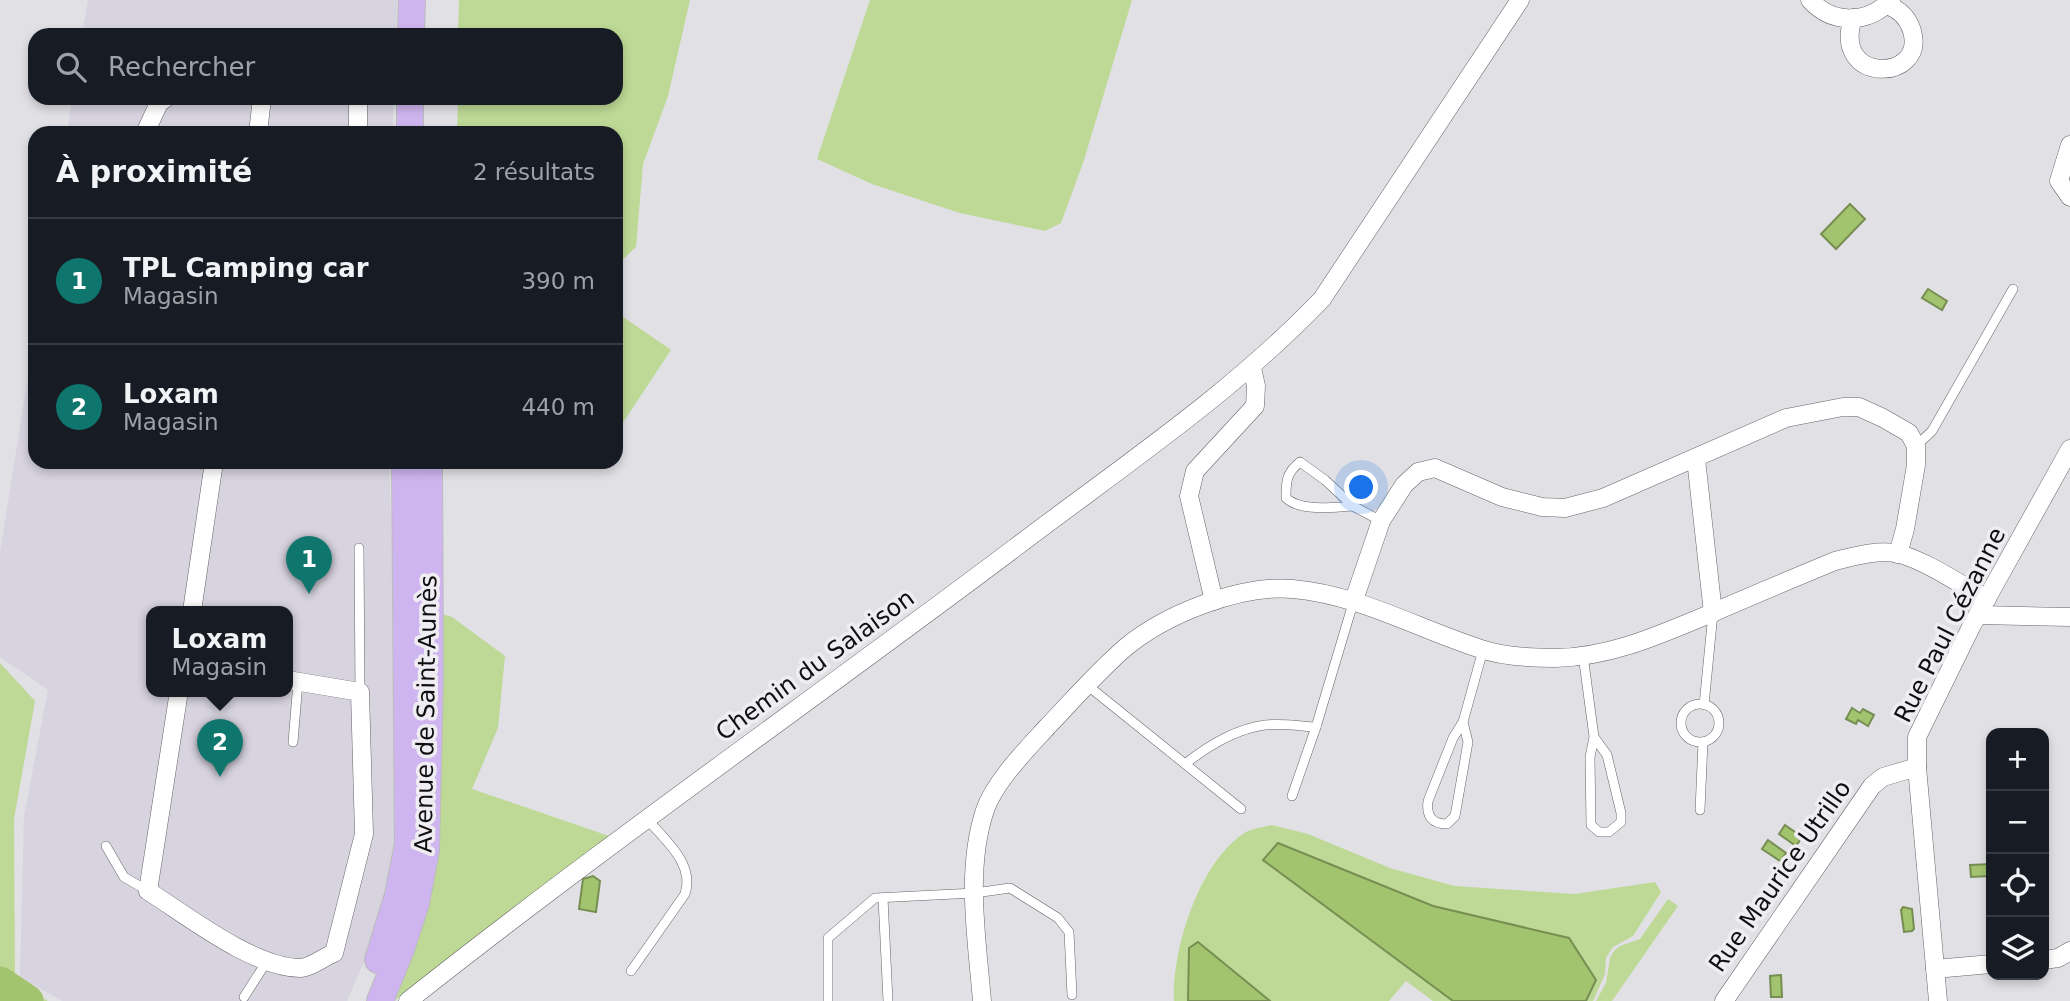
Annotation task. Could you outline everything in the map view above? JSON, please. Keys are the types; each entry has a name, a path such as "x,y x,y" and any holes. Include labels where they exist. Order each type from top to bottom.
{"main road":[{"path":"411,28 412,0"},
{"path":"427,0 428,28"},
{"path":"410,105 410,126"},
{"path":"428,105 428,126"},
{"name":"Avenue de Saint-Aunès","path":"362,1001 384,945 408,844 405,469"},
{"name":"Avenue de Saint-Aunès","path":"380,1001 416,902 426,850 430,689 429,469"}],"street":[{"name":"Chemin du Salaison","path":"408,1001 495,932 857,666 1252,368 1322,299 1520,0"},
{"path":"1810,0 1832,16 1853,18 1876,12 1889,2 1903,14 1910,25 1914,38 1912,51 1904,62 1893,69 1870,68 1858,60 1850,44 1849,30 1853,18"},
{"path":"148,126 158,105"},
{"path":"259,126 261,105"},
{"path":"358,105 358,126"},
{"path":"2070,145 2059,181 2070,197"},
{"path":"1214,601 1189,496 1195,471 1255,406 1256,386 1252,368"},
{"path":"1354,600 1381,521 1404,485 1418,472 1435,468 1502,497 1542,507 1565,508 1603,498 1786,418 1843,407 1858,407 1883,418 1909,433 1916,446 1912,491 1898,554"},
{"name":"Rue Paul Cézanne","path":"1938,1001 1917,767 1917,737 1982,607 2070,449"},
{"path":"1696,459 1713,613"},
{"path":"193,606 213,469"},
{"path":"982,1001 975,862 985,809 996,789 1029,746 1127,646 1167,621 1214,601 1265,589 1321,592 1354,600 1483,650 1508,655 1555,658 1620,650 1835,561 1865,553 1898,554 1938,572 1982,607 2070,617"},
{"path":"178,697 148,891 242,950 267,961 302,969 334,953 364,834 360,692 293,681"},
{"name":"Rue Maurice Utrillo","path":"1724,1001 1872,786 1883,777 1917,767"},
{"path":"2049,959 2058,958 2070,951"},
{"path":"1935,969 1986,964"}],"lane":[{"path":"1916,446 1932,431 2013,289"},
{"path":"1353,506 1293,505 1286,498 1286,478 1291,469 1300,462 1325,480 1353,506 1381,521"},
{"path":"359,548 360,692"},
{"path":"1292,796 1354,600"},
{"path":"1704,705 1713,613"},
{"path":"1463,722 1468,742 1455,817 1447,824 1440,824 1431,820 1426,812 1428,801 1452,738 1463,722 1483,650"},
{"path":"1583,655 1594,737 1590,757 1591,825 1599,832 1609,832 1621,822 1622,813 1606,755 1594,737"},
{"path":"293,681 293,742"},
{"path":"1087,685 1241,809"},
{"path":"1704,705 1715,712 1719,724 1714,736 1703,742 1697,742 1683,732 1681,719 1692,706 1704,705"},
{"path":"1185,764 1208,746 1238,732 1267,724 1316,727"},
{"path":"1700,810 1703,742"},
{"path":"632,971 685,894 688,884 685,865 647,819"},
{"path":"106,846 124,877 148,891"},
{"path":"828,1001 828,938 875,898 975,893 1010,888 1058,918 1069,932 1072,995"},
{"path":"883,898 888,1001"},
{"path":"244,997 267,961"}],"shaded area":[{"path":"88,0 398,0 396,28 83,28"},
{"path":"459,0 690,0 668,96 643,164 636,247 623,259 623,126 457,126 458,105 623,105 623,28 458,28"},
{"path":"870,0 1132,0 1084,160 1061,223 1045,231 960,213 872,184 817,159"},
{"path":"71,105 394,105 392,126 68,126"},
{"path":"1850,204 1865,219 1836,249 1821,234"},
{"path":"1928,289 1947,301 1942,310 1922,298"},
{"path":"623,317 671,350 623,422"},
{"path":"28,376 28,469 389,469 400,774 393,860 369,950 347,1001 62,1001 20,977 24,816 48,690 0,657 0,553"},
{"path":"439,613 452,617 505,656 498,728 472,789 609,836 394,1001"},
{"path":"0,663 35,701 14,819 15,980 48,1001 0,1001"},
{"path":"1852,708 1860,713 1863,709 1874,715 1868,726 1858,720 1856,724 1846,719"},
{"path":"1272,825 1308,834 1390,868 1454,886 1575,894 1655,882 1661,892 1633,936 1613,947 1606,958 1605,974 1593,1001 1433,1001 1406,981 1389,1001 1174,1001 1178,957 1184,932 1202,885 1229,845 1246,832"},
{"path":"1785,825 1802,837 1796,846 1779,834"},
{"path":"1768,840 1786,853 1780,861 1762,849"},
{"path":"1278,843 1433,906 1569,938 1596,980 1586,1001 1453,1001 1263,860"},
{"path":"1986,864 1986,876 1971,877 1970,865"},
{"path":"593,876 600,881 596,912 579,909 583,879"},
{"path":"1668,899 1678,906 1612,1001 1596,1001 1606,983 1610,958 1614,951 1640,939"},
{"path":"1903,907 1912,909 1912,931 1904,932 1901,910"},
{"path":"1198,942 1270,1001 1188,1001 1189,948"},
{"path":"1781,975 1782,997 1771,997 1770,976"}],"waterway":[{"path":"0,983 27,1001"}],"place":[{"name":"TPL Camping car","path":"309,594"},
{"name":"Loxam","path":"220,777"}]}
